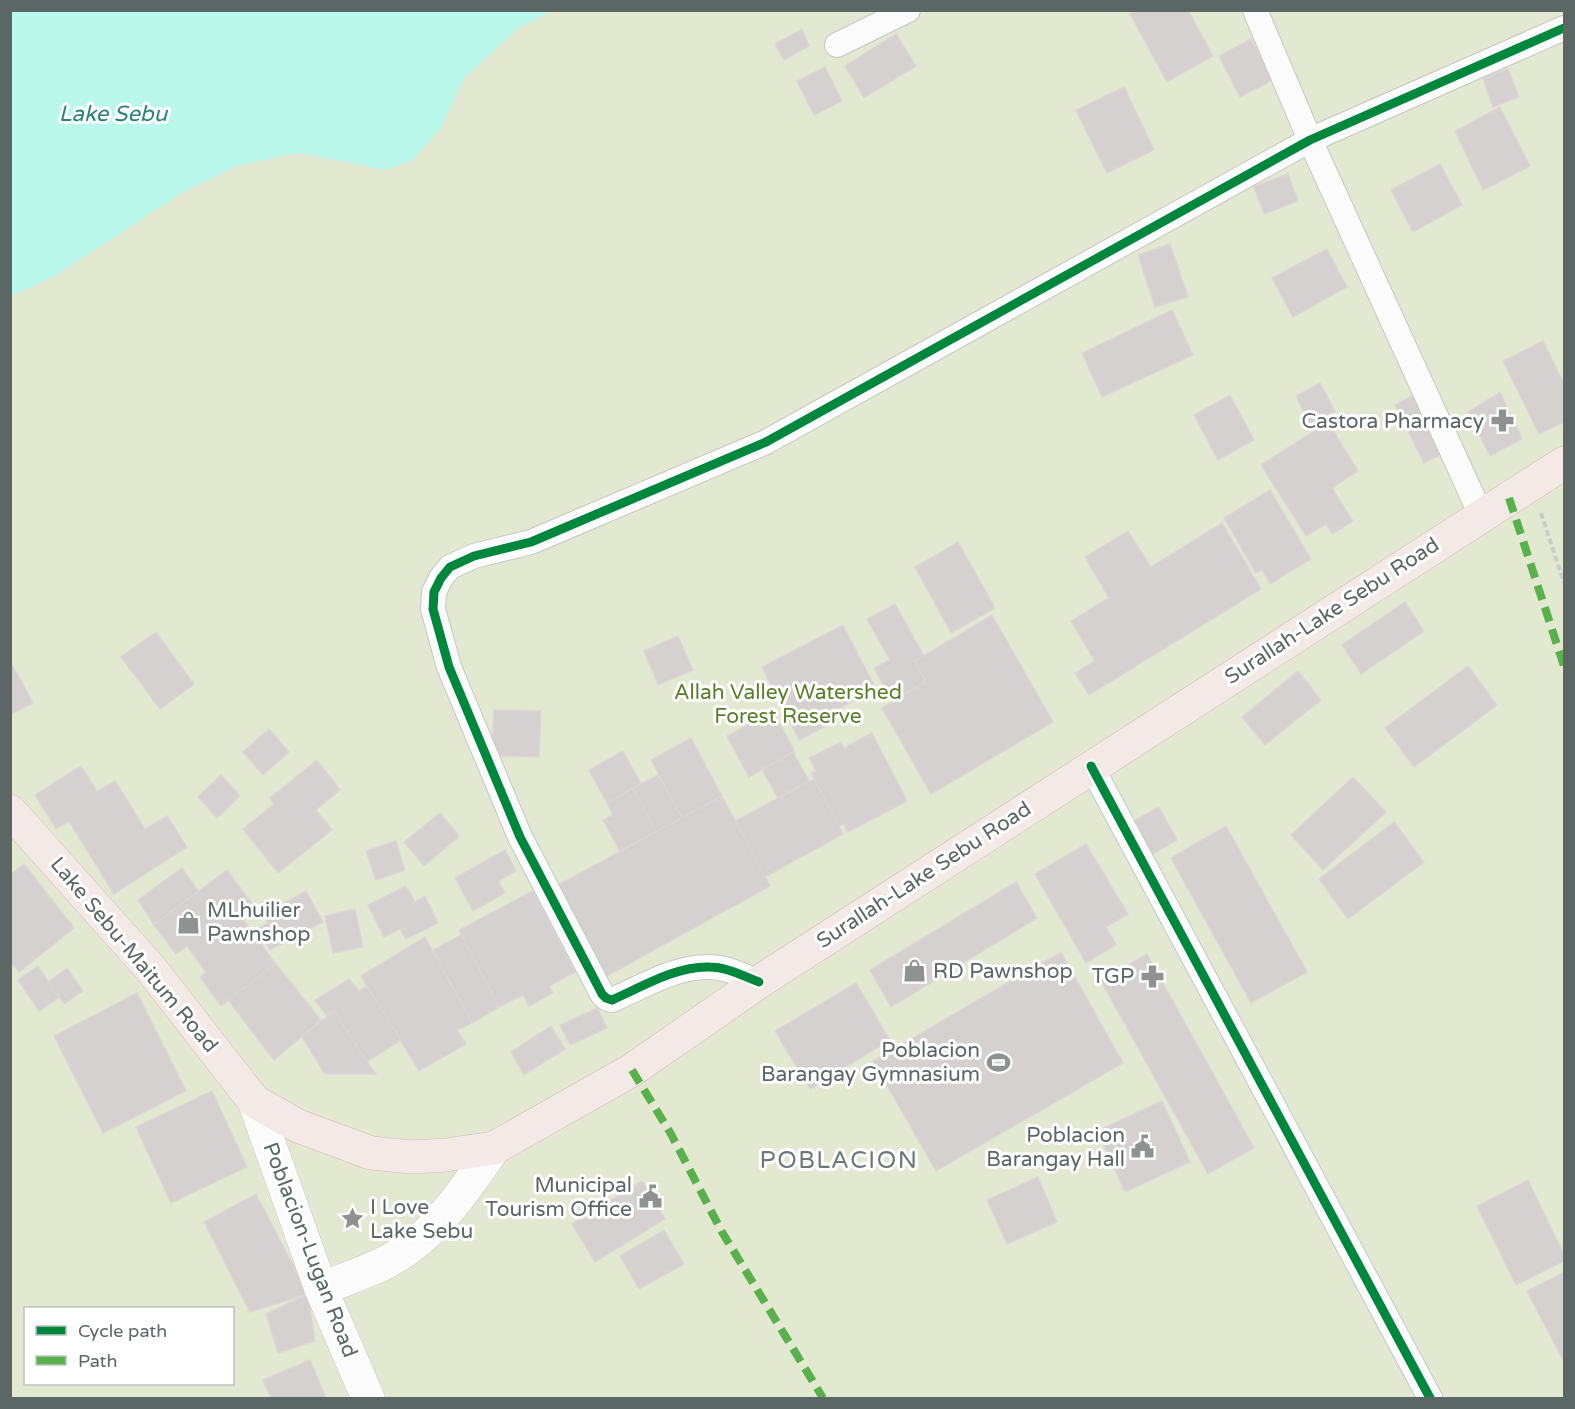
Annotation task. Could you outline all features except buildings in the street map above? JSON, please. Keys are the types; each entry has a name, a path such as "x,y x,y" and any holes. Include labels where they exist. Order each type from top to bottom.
{"main road":[{"name":"Surallah-Lake Sebu Road","path":"254,1101 298,1126 371,1153 411,1156 446,1155 494,1149 632,1070 759,982 1564,463"},
{"name":"Lake Sebu-Maitum Road","path":"10,811 152,969 254,1101"},
{"name":"Poblacion-Lugan Road","path":"254,1101 321,1289 368,1398"},
{"path":"321,1289 385,1262 413,1245 459,1197 494,1149"}],"street":[{"path":"837,45 908,10"},
{"path":"1255,10 1311,140 1481,515"},
{"path":"759,982 730,970 710,967 691,968 612,1000 602,994 520,837 449,667 433,609 434,592 450,567 474,556 531,542 766,442 1311,140 1564,28"},
{"path":"1091,766 1430,1398"}],"path":[{"path":"1546,526 1564,583"}],"green space":[{"name":"Allah Valley Watershed Forest Reserve","path":"10,11 1564,11 1564,1398 11,1398"}],"water":[{"name":"Lake Sebu","path":"11,10 552,11 520,27 464,78 440,129 413,160 385,170 300,153 239,165 180,194 55,276 11,296"}],"marked path":[{"path":"1509,498 1564,666"},
{"path":"632,1070 671,1134 722,1232 823,1398"}],"cycle path":[{"path":"759,982 735,972 709,967 684,970 659,978 612,1000 602,994 520,837 449,667 433,609 434,592 450,567 474,556 531,542 766,442 1310,140 1564,28"},
{"path":"1091,766 1430,1398"}],"place":[{"name":"Castora Pharmacy","path":"1502,421"},
{"name":"MLhuilier Pawnshop","path":"189,922"},
{"name":"RD Pawnshop","path":"915,971"},
{"name":"TGP","path":"1152,976"},
{"name":"Poblacion Barangay Gymnasium","path":"998,1062"},
{"name":"Poblacion Barangay Hall","path":"1143,1147"},
{"name":"Municipal Tourism Office","path":"650,1197"},
{"name":"I Love Lake Sebu","path":"352,1219"}],"district":[{"name":"POBLACION","path":"839,1160"}]}
